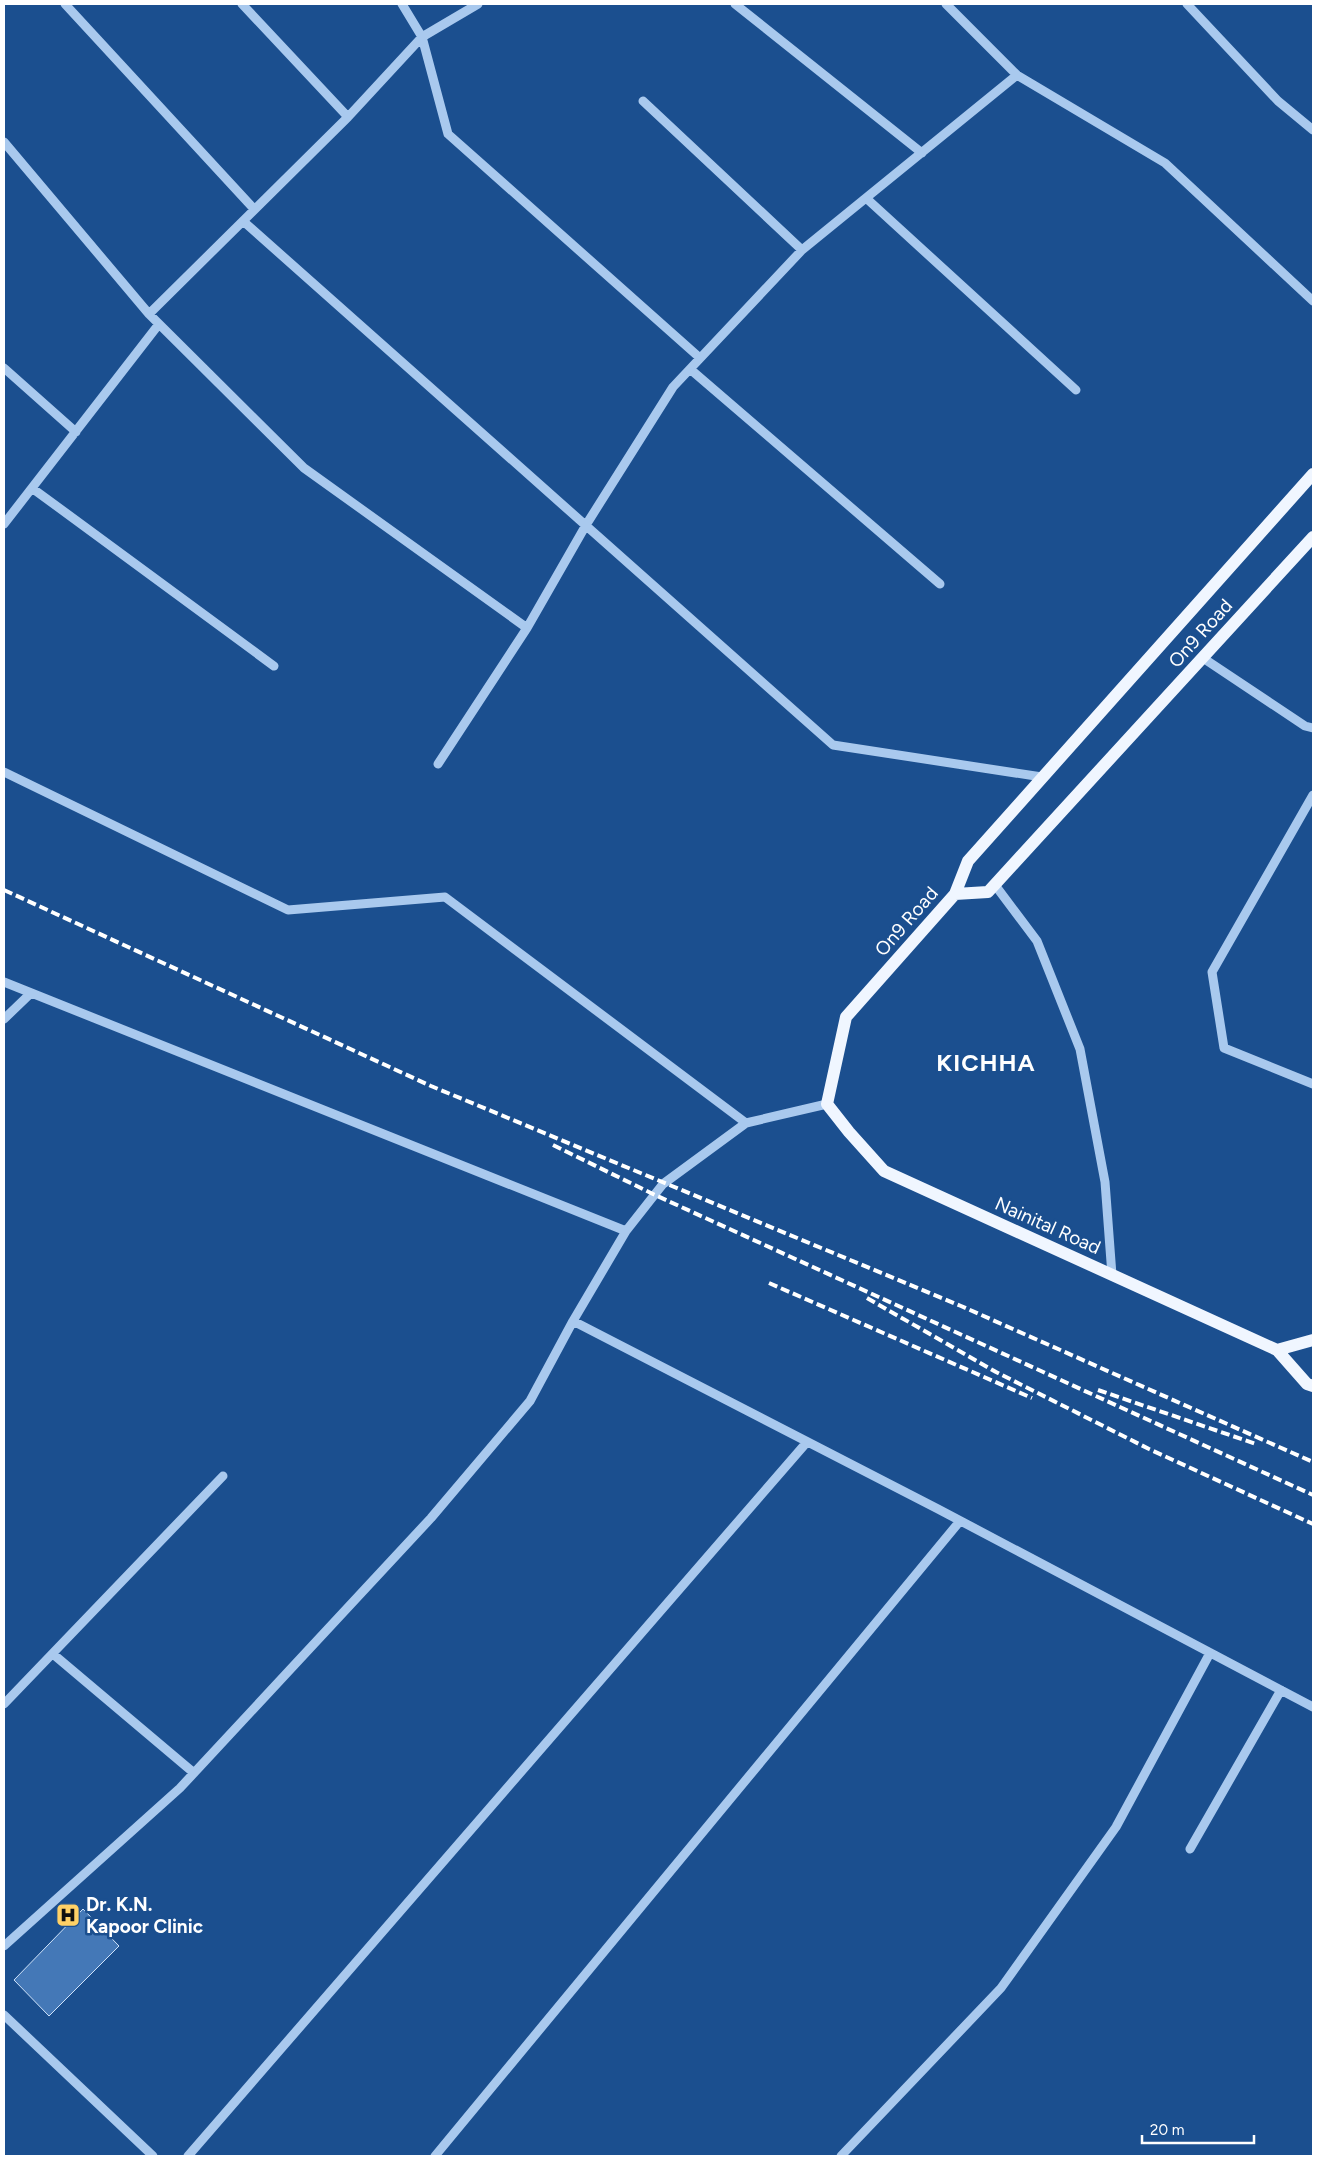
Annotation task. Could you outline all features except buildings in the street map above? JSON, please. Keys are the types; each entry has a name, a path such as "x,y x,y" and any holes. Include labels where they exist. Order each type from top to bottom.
{"main road":[{"path":"955,894 968,861 1313,474"},
{"name":"On9 Road","path":"827,1104 846,1017 955,894 988,892 995,885 1313,537"},
{"name":"Nainital Road","path":"827,1104 848,1132 884,1171 1277,1350 1307,1384 1313,1386"},
{"path":"1277,1350 1313,1340"}],"street":[{"path":"65,4 254,209"},
{"path":"242,4 348,117"},
{"path":"402,4 422,38 448,134 700,358"},
{"path":"148,314 348,117 422,38 478,4"},
{"path":"735,4 922,153"},
{"path":"946,4 1017,76 1165,164 1313,301"},
{"path":"1187,4 1278,101 1313,130"},
{"path":"438,764 527,628 586,525 673,387 802,250 1017,76"},
{"path":"643,100 802,250"},
{"path":"4,142 148,314 304,468 527,628"},
{"path":"866,198 1076,390"},
{"path":"243,222 834,745 1042,777"},
{"path":"4,524 159,324"},
{"path":"4,368 76,432"},
{"path":"690,369 940,584"},
{"path":"32,488 274,666"},
{"path":"1203,658 1305,726 1313,728"},
{"path":"4,772 288,910 446,897 746,1123"},
{"path":"1313,795 1212,972 1224,1048 1313,1084"},
{"path":"995,885 1037,940 1080,1049 1105,1182 1112,1275"},
{"path":"4,982 626,1231"},
{"path":"4,1019 31,993"},
{"path":"4,1946 180,1788 431,1518 530,1401 573,1321 626,1231 663,1184 746,1123 827,1104"},
{"path":"573,1321 960,1521 1313,1707"},
{"path":"188,2156 807,1442"},
{"path":"4,1704 223,1476"},
{"path":"435,2156 960,1521"},
{"path":"840,2156 1006,1980 1116,1826 1210,1653"},
{"path":"52,1654 194,1773"},
{"path":"1190,1848 1281,1690"},
{"path":"4,2015 153,2156"}],"railway":[{"path":"4,890 431,1086 961,1306 1313,1462"},
{"path":"553,1145 655,1195 1313,1495"},
{"path":"769,1283 1032,1398"},
{"path":"867,1298 996,1372 1149,1449 1313,1524"},
{"path":"1098,1390 1256,1444"}],"place":[{"name":"Dr. K.N. Kapoor Clinic","path":"68,1915"}],"district":[{"name":"KICHHA","path":"986,1063"}]}
